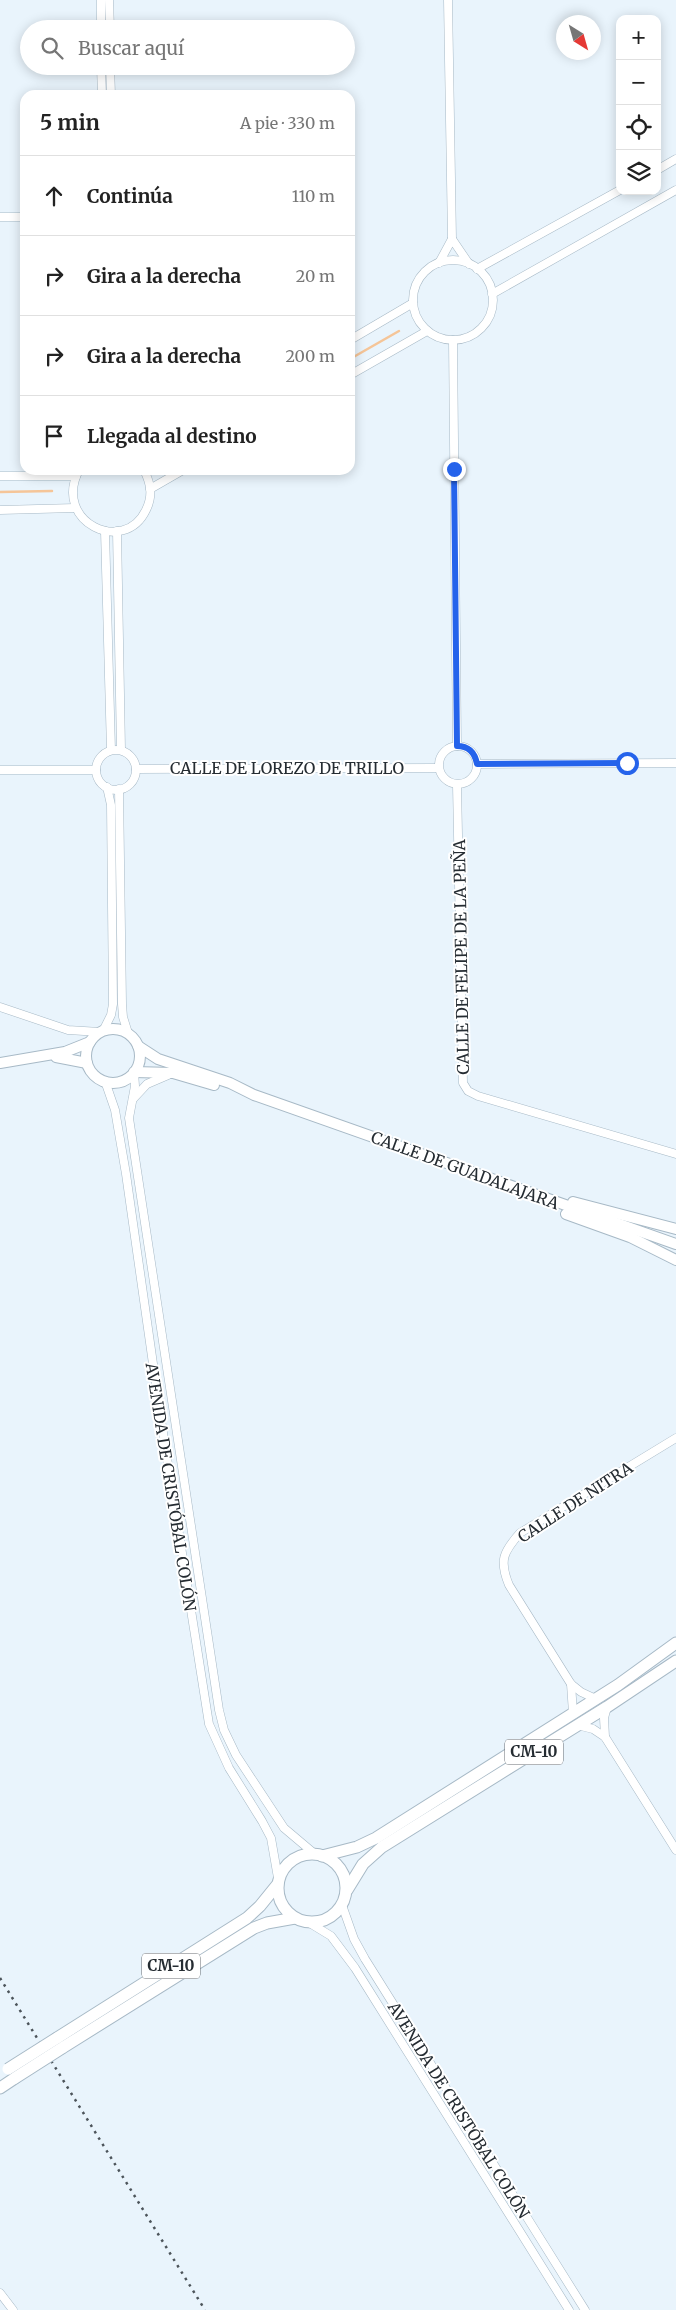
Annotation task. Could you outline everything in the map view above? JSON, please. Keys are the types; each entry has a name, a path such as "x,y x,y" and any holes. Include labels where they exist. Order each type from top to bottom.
{"main road":[{"path":"0,1063 51,1056 88,1044 102,1032 118,1029 128,1033 138,1046 140,1060 134,1072 121,1082 105,1081 94,1075 87,1063 88,1044"},
{"name":"CALLE DE GUADALAJARA","path":"138,1046 158,1059 230,1083 254,1095"},
{"path":"51,1056 87,1063"},
{"name":"CALLE DE GUADALAJARA","path":"134,1072 173,1073 254,1095 676,1244"},
{"path":"434,1160 467,1178 623,1234 676,1260"},
{"path":"516,1189 676,1229"},
{"name":"CM-10","path":"0,2088 60,2043 247,1918 260,1906 287,1865 294,1860 304,1856 319,1855 367,1843 596,1699 676,1643"},
{"name":"CM-10","path":"342,1904 347,1890 363,1864 382,1847 607,1707 676,1661"},
{"path":"319,1855 336,1864 342,1871 346,1880 347,1890"},
{"path":"278,1881 283,1904 295,1918"},
{"path":"308,1922 325,1918 342,1904"},
{"name":"CM-10","path":"4,2071 60,2043 254,1928 267,1923 295,1918 308,1922"}],"street":[{"path":"100,0 101,20"},
{"path":"109,0 110,20"},
{"path":"439,263 452,239 448,0"},
{"path":"101,75 102,90"},
{"path":"110,75 111,90"},
{"path":"661,168 676,159"},
{"path":"492,294 676,190"},
{"path":"477,269 616,192"},
{"path":"0,217 20,217"},
{"path":"452,239 469,264"},
{"path":"457,260 469,264 477,269 488,282 492,294 492,308 487,320 479,330 468,337 453,340 442,338 420,324 414,312 415,287 421,275 431,266 439,263 457,260"},
{"path":"355,337 413,303"},
{"path":"355,372 427,330"},
{"path":"453,340 457,746"},
{"path":"0,476 26,475"},
{"path":"77,475 72,495 75,508 81,518 90,525 105,531 117,531 135,523 144,514 149,504 150,489 146,475"},
{"path":"150,489 174,475"},
{"path":"0,510 75,508"},
{"path":"105,531 112,750"},
{"path":"117,531 121,750"},
{"path":"457,746 468,748 473,752 477,764 474,777 463,784 457,785 445,780 438,768 440,757 444,752 457,746"},
{"path":"0,1007 68,1030 102,1032 111,1014 113,1004 111,804 106,788 99,780 96,770 102,755 112,750 121,750 131,757 136,769 133,780 119,789 106,788"},
{"path":"477,764 676,762"},
{"name":"CALLE DE LOREZO DE TRILLO","path":"136,769 438,768"},
{"path":"0,770 96,770"},
{"name":"CALLE DE FELIPE DE LA PEÑA","path":"457,785 463,1083 468,1091 478,1096 676,1154"},
{"path":"119,789 122,999 123,1017 128,1033"},
{"path":"68,1030 88,1044"},
{"name":"AVENIDA DE CRISTÓBAL COLÓN","path":"134,1072 135,1086 129,1118 219,1710 224,1730 236,1755 284,1828 319,1855"},
{"path":"132,1101 147,1084 173,1073"},
{"name":"AVENIDA DE CRISTÓBAL COLÓN","path":"105,1081 115,1110 124,1165 161,1420 209,1724 225,1761 271,1838 278,1881"},
{"name":"CALLE DE NITRA","path":"596,1699 571,1684 509,1585 503,1570 506,1550 520,1533 676,1438"},
{"name":"CALLE DE NITRA","path":"571,1684 573,1713"},
{"path":"605,1737 604,1718 607,1707"},
{"path":"577,1725 593,1729 605,1737 676,1850"},
{"name":"AVENIDA DE CRISTÓBAL COLÓN","path":"342,1904 354,1939 365,1960 585,2310"},
{"name":"AVENIDA DE CRISTÓBAL COLÓN","path":"308,1922 331,1936 355,1968 568,2310"},
{"path":"0,2293 13,2310"}],"waterway":[{"path":"355,356 399,331"},
{"path":"0,492 52,491"}],"railway":[{"path":"0,1978 205,2310"}],"route":[{"path":"454,469 457,746 468,748 473,752 477,764 627,763"}]}
